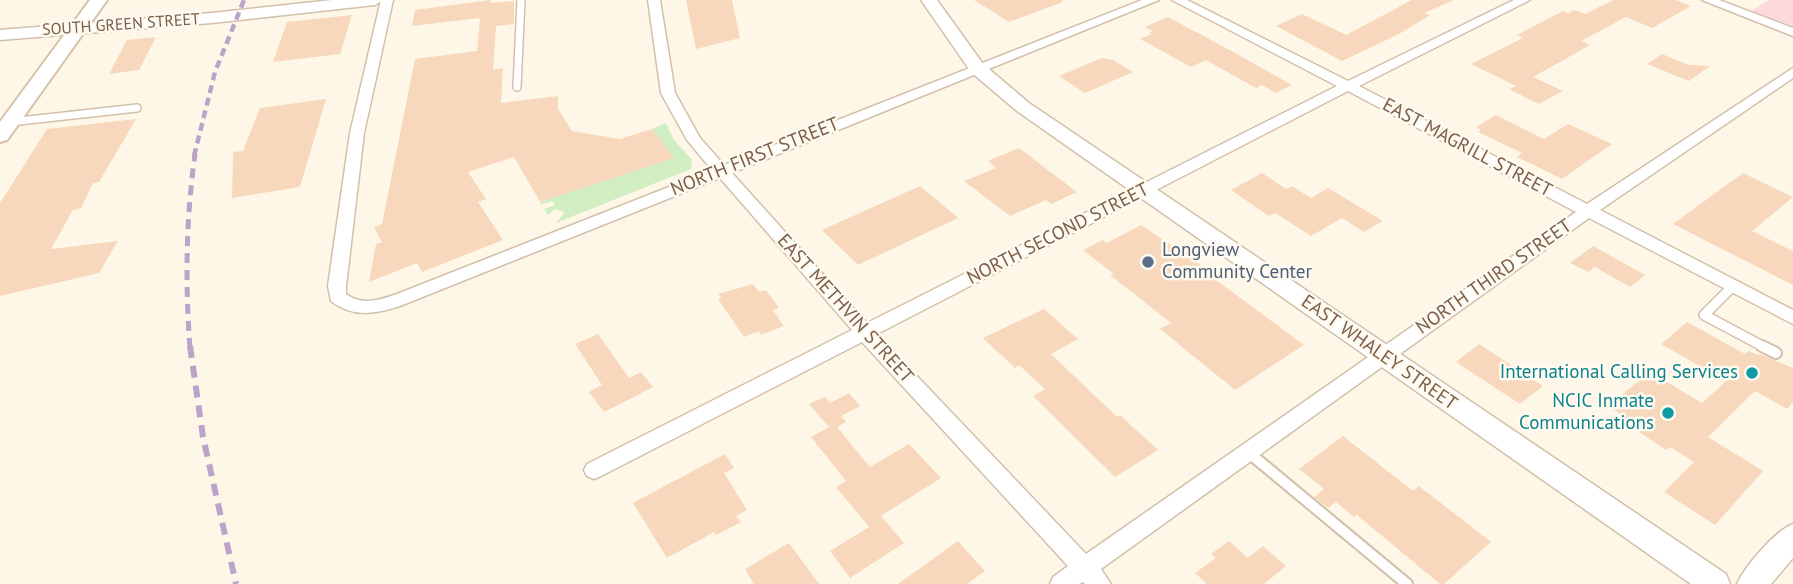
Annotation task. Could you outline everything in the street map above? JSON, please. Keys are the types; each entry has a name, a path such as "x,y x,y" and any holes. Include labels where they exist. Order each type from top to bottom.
{"main road":[{"path":"5,129 99,0"}],"street":[{"name":"SOUTH GREEN STREET","path":"0,35 242,15 375,0"},
{"name":"NORTH FIRST STREET","path":"387,0 357,133 337,285 337,297 356,307 384,305 412,295 1153,0"},
{"name":"EAST METHVIN STREET","path":"654,0 668,93 685,128 865,333 1092,576"},
{"name":"EAST WHALEY STREET","path":"929,0 977,68 1023,107 1714,584"},
{"name":"EAST MAGRILL STREET","path":"1178,0 1793,318"},
{"name":"NORTH SECOND STREET","path":"594,470 1348,86 1524,0"},
{"path":"1708,0 1793,32"},
{"name":"NORTH THIRD STREET","path":"1061,584 1092,576 1247,451 1588,211 1793,72"},
{"path":"1752,584 1793,537"}],"lane":[{"path":"517,87 521,0"},
{"path":"5,129 137,108"},
{"path":"1733,286 1704,315 1776,352"},
{"path":"1247,451 1407,584"}],"shaded area":[{"path":"1769,0 1793,0 1793,27 1751,11"}],"green space":[{"path":"666,123 674,140 692,160 691,169 556,223 565,212 555,209 548,215 544,209 555,205 552,201 541,205 540,202 674,158 652,129"}],"building":[{"path":"491,0 491,3 514,1 514,24 496,26 493,70 503,68 501,103 558,96 558,109 572,131 620,139 652,129 674,158 540,202 514,157 468,172 486,199 478,202 503,240 422,272 417,263 369,282 376,244 382,242 374,227 382,224 415,59 477,51 480,18 412,26 415,10"},
{"path":"686,0 732,0 740,38 696,49"},
{"path":"974,0 1062,0 1063,2 1009,22"},
{"path":"1412,0 1454,0 1424,13 1430,15 1399,34 1342,61 1276,26 1302,14 1346,35"},
{"path":"1613,0 1675,0 1691,6 1652,28 1626,17 1581,41 1590,45 1533,77 1563,91 1539,104 1509,89 1516,86 1471,64 1523,38 1517,35 1563,11 1568,14 1574,10 1585,14"},
{"path":"352,15 340,54 273,62 287,22"},
{"path":"1168,17 1292,85 1276,93 1262,85 1256,88 1206,60 1191,67 1140,39 1152,34 1149,33 1153,31 1145,27"},
{"path":"156,37 139,70 109,74 127,40"},
{"path":"1662,54 1689,65 1710,66 1689,81 1647,64"},
{"path":"1102,58 1113,60 1133,72 1085,93 1059,76"},
{"path":"326,99 300,187 232,198 233,152 243,151 260,108"},
{"path":"1496,115 1544,139 1568,124 1612,144 1562,179 1517,157 1522,153 1478,132 1481,130 1476,127"},
{"path":"136,119 99,182 93,183 81,208 73,210 51,249 118,241 99,273 0,296 0,203 47,129"},
{"path":"1019,148 1077,192 1051,204 1046,200 1010,216 964,181 996,168 988,161"},
{"path":"1262,173 1286,189 1292,186 1311,198 1328,188 1383,221 1364,232 1342,218 1311,236 1275,213 1269,216 1231,190"},
{"path":"1743,173 1793,197 1752,231 1793,251 1793,285 1673,224"},
{"path":"920,186 958,218 858,265 822,230"},
{"path":"1141,225 1220,278 1216,280 1304,345 1235,390 1160,329 1171,323 1083,250 1103,240 1107,243"},
{"path":"1593,246 1645,275 1630,287 1595,267 1588,272 1570,263"},
{"path":"753,284 759,292 766,290 779,308 773,310 784,326 761,335 759,331 744,337 718,299 721,298 718,294"},
{"path":"1044,309 1078,339 1051,354 1117,417 1120,415 1158,450 1115,477 1033,396 1045,389 1019,365 1015,368 983,338"},
{"path":"1687,322 1745,354 1749,351 1760,354 1793,368 1793,402 1787,409 1755,391 1708,437 1763,471 1715,525 1664,492 1694,462 1670,447 1666,450 1639,432 1643,429 1608,406 1650,372 1702,403 1726,381 1661,344"},
{"path":"598,334 629,378 641,372 653,387 604,412 589,392 602,385 575,344"},
{"path":"1479,344 1543,386 1520,404 1456,362"},
{"path":"849,393 860,406 841,416 846,422 837,427 870,467 909,444 941,478 881,516 904,543 850,578 830,551 869,527 836,487 846,481 811,437 829,427 809,404 825,397 830,403"},
{"path":"1343,436 1413,491 1419,486 1491,542 1444,584 1440,584 1357,515 1354,517 1336,502 1328,508 1314,497 1324,489 1299,469"},
{"path":"725,454 734,468 724,473 747,510 736,516 741,522 716,535 714,532 667,558 633,503"},
{"path":"958,541 985,571 967,584 898,584"},
{"path":"1229,541 1248,558 1263,546 1286,566 1264,584 1207,584 1195,573 1216,558 1211,554"},
{"path":"789,543 819,584 754,584 745,569"}],"railway":[{"path":"194,156 215,72 244,0"},
{"path":"190,348 187,251 195,154"},
{"path":"190,346 203,437 236,584"}],"place":[{"name":"Longview Community Center","path":"1148,262"},
{"name":"International Calling Services","path":"1752,373"},
{"name":"NCIC Inmate Communications","path":"1668,413"}]}
